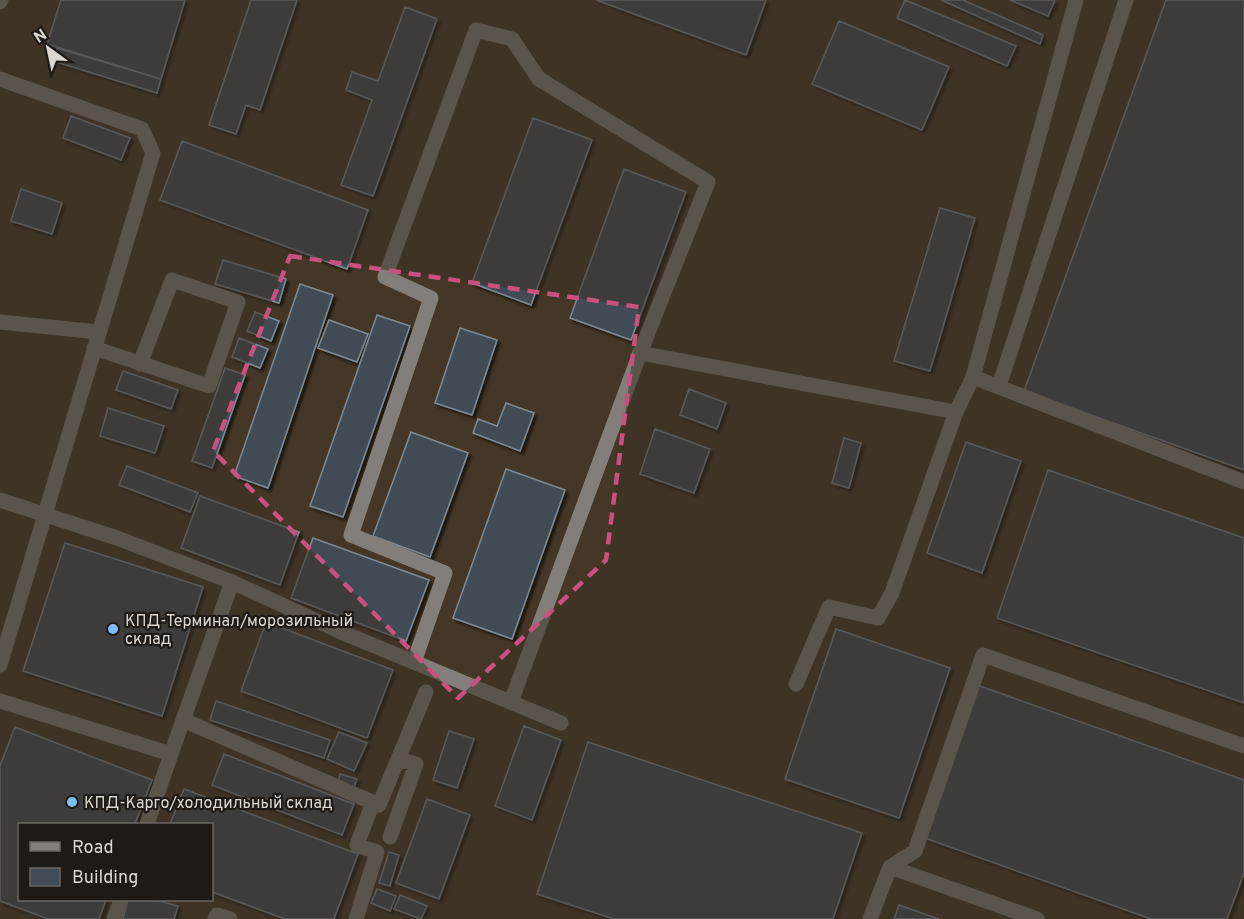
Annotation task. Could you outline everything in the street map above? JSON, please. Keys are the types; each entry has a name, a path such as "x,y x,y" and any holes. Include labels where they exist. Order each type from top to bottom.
{"lane":[{"path":"796,684 829,607 878,618 892,592 956,412 973,377 1076,0"},
{"path":"999,386 1126,0"},
{"path":"414,662 445,573 351,535 431,298 385,277 476,30 512,39 539,79 708,182 640,353 510,702"},
{"path":"0,79 142,129 153,153 43,514 0,665"},
{"path":"94,348 140,364 209,387 238,302 172,280 140,364"},
{"path":"0,322 98,332"},
{"path":"640,353 956,412"},
{"path":"973,377 1244,482"},
{"path":"0,500 117,538 232,582 414,662 561,723"},
{"path":"148,823 232,582"},
{"path":"870,919 890,867 915,851 983,655 1244,746"},
{"path":"183,720 379,805 426,692"},
{"path":"0,701 171,754"},
{"path":"390,837 416,764 398,759"},
{"path":"356,919 377,852 357,846 373,802"},
{"path":"890,867 1037,919"},
{"path":"114,919 121,901"},
{"path":"215,919 217,915 230,919"}],"highlighted area":[{"path":"290,256 639,307 606,560 458,698 213,451"}],"shaded area":[{"path":"0,0 1244,0 1244,919 0,919"}],"building":[{"path":"61,0 185,0 161,79 47,44"},
{"path":"251,0 297,0 260,110 246,105 236,134 209,125"},
{"path":"596,0 766,0 746,55"},
{"path":"905,0 1016,46 1007,66 897,18"},
{"path":"941,0 963,0 1043,35 1040,44"},
{"path":"1010,0 1055,0 1048,16"},
{"path":"1166,0 1244,0 1244,470 1024,391"},
{"path":"405,7 437,19 373,196 341,185 372,100 346,90 352,72 378,81"},
{"path":"839,21 949,67 922,130 812,84"},
{"path":"57,48 161,79 157,93 53,61"},
{"path":"71,116 130,138 121,160 63,138"},
{"path":"533,118 592,140 531,305 472,283"},
{"path":"182,141 368,210 347,269 160,200"},
{"path":"624,169 686,192 631,340 570,318"},
{"path":"21,189 62,203 52,234 11,221"},
{"path":"940,208 975,218 930,371 894,361"},
{"path":"223,260 286,279 279,303 215,284"},
{"path":"300,284 333,295 268,488 234,476"},
{"path":"255,312 279,321 271,341 247,331"},
{"path":"377,315 410,326 343,517 310,506"},
{"path":"329,320 368,334 357,362 318,348"},
{"path":"460,328 497,340 472,415 435,403"},
{"path":"239,338 268,349 260,368 232,357"},
{"path":"225,368 245,375 212,468 192,461"},
{"path":"123,371 178,390 171,409 116,390"},
{"path":"689,389 726,403 717,429 680,415"},
{"path":"506,403 534,413 520,451 473,433 478,419 497,426"},
{"path":"108,408 164,426 155,453 100,436"},
{"path":"655,429 710,449 694,493 640,474"},
{"path":"411,432 468,453 430,557 373,536"},
{"path":"844,438 861,443 849,488 832,483"},
{"path":"966,442 1021,461 982,573 927,553"},
{"path":"127,466 198,493 190,512 119,485"},
{"path":"506,469 565,490 512,639 453,618"},
{"path":"1048,470 1244,538 1244,703 997,618"},
{"path":"200,496 299,532 280,585 181,548"},
{"path":"313,538 429,580 406,641 291,598"},
{"name":"КПД-Терминал/морозильный склад","path":"65,543 203,587 162,716 23,671"},
{"path":"266,622 393,670 367,738 241,691"},
{"path":"836,629 950,668 899,818 785,779"},
{"path":"977,685 1244,780 1244,873 1227,919 1151,919 922,837"},
{"path":"216,701 330,740 324,758 210,720"},
{"path":"524,726 561,740 532,820 495,806"},
{"name":"КПД-Карго/холодильный склад","path":"15,727 152,780 135,823 18,823 18,901 106,901 99,919 48,919 0,901 0,766"},
{"path":"449,731 474,739 457,788 433,780"},
{"path":"339,732 367,743 354,771 327,759"},
{"path":"588,742 862,833 833,919 614,919 537,894"},
{"path":"224,754 354,804 342,835 212,785"},
{"path":"340,774 357,779 354,787 338,782"},
{"path":"184,789 358,854 334,919 285,919 213,892 213,823 170,823"},
{"path":"427,799 470,815 439,899 396,883"},
{"path":"389,852 399,855 390,886 379,883"},
{"path":"377,889 396,896 390,911 371,903"},
{"path":"400,895 427,906 421,919 394,909"},
{"path":"128,901 160,901 178,906 174,919 123,919"},
{"path":"899,905 939,919 894,919"}],"place":[{"name":"КПД-Терминал/морозильный склад","path":"113,629"},
{"name":"КПД-Карго/холодильный склад","path":"72,802"}]}
